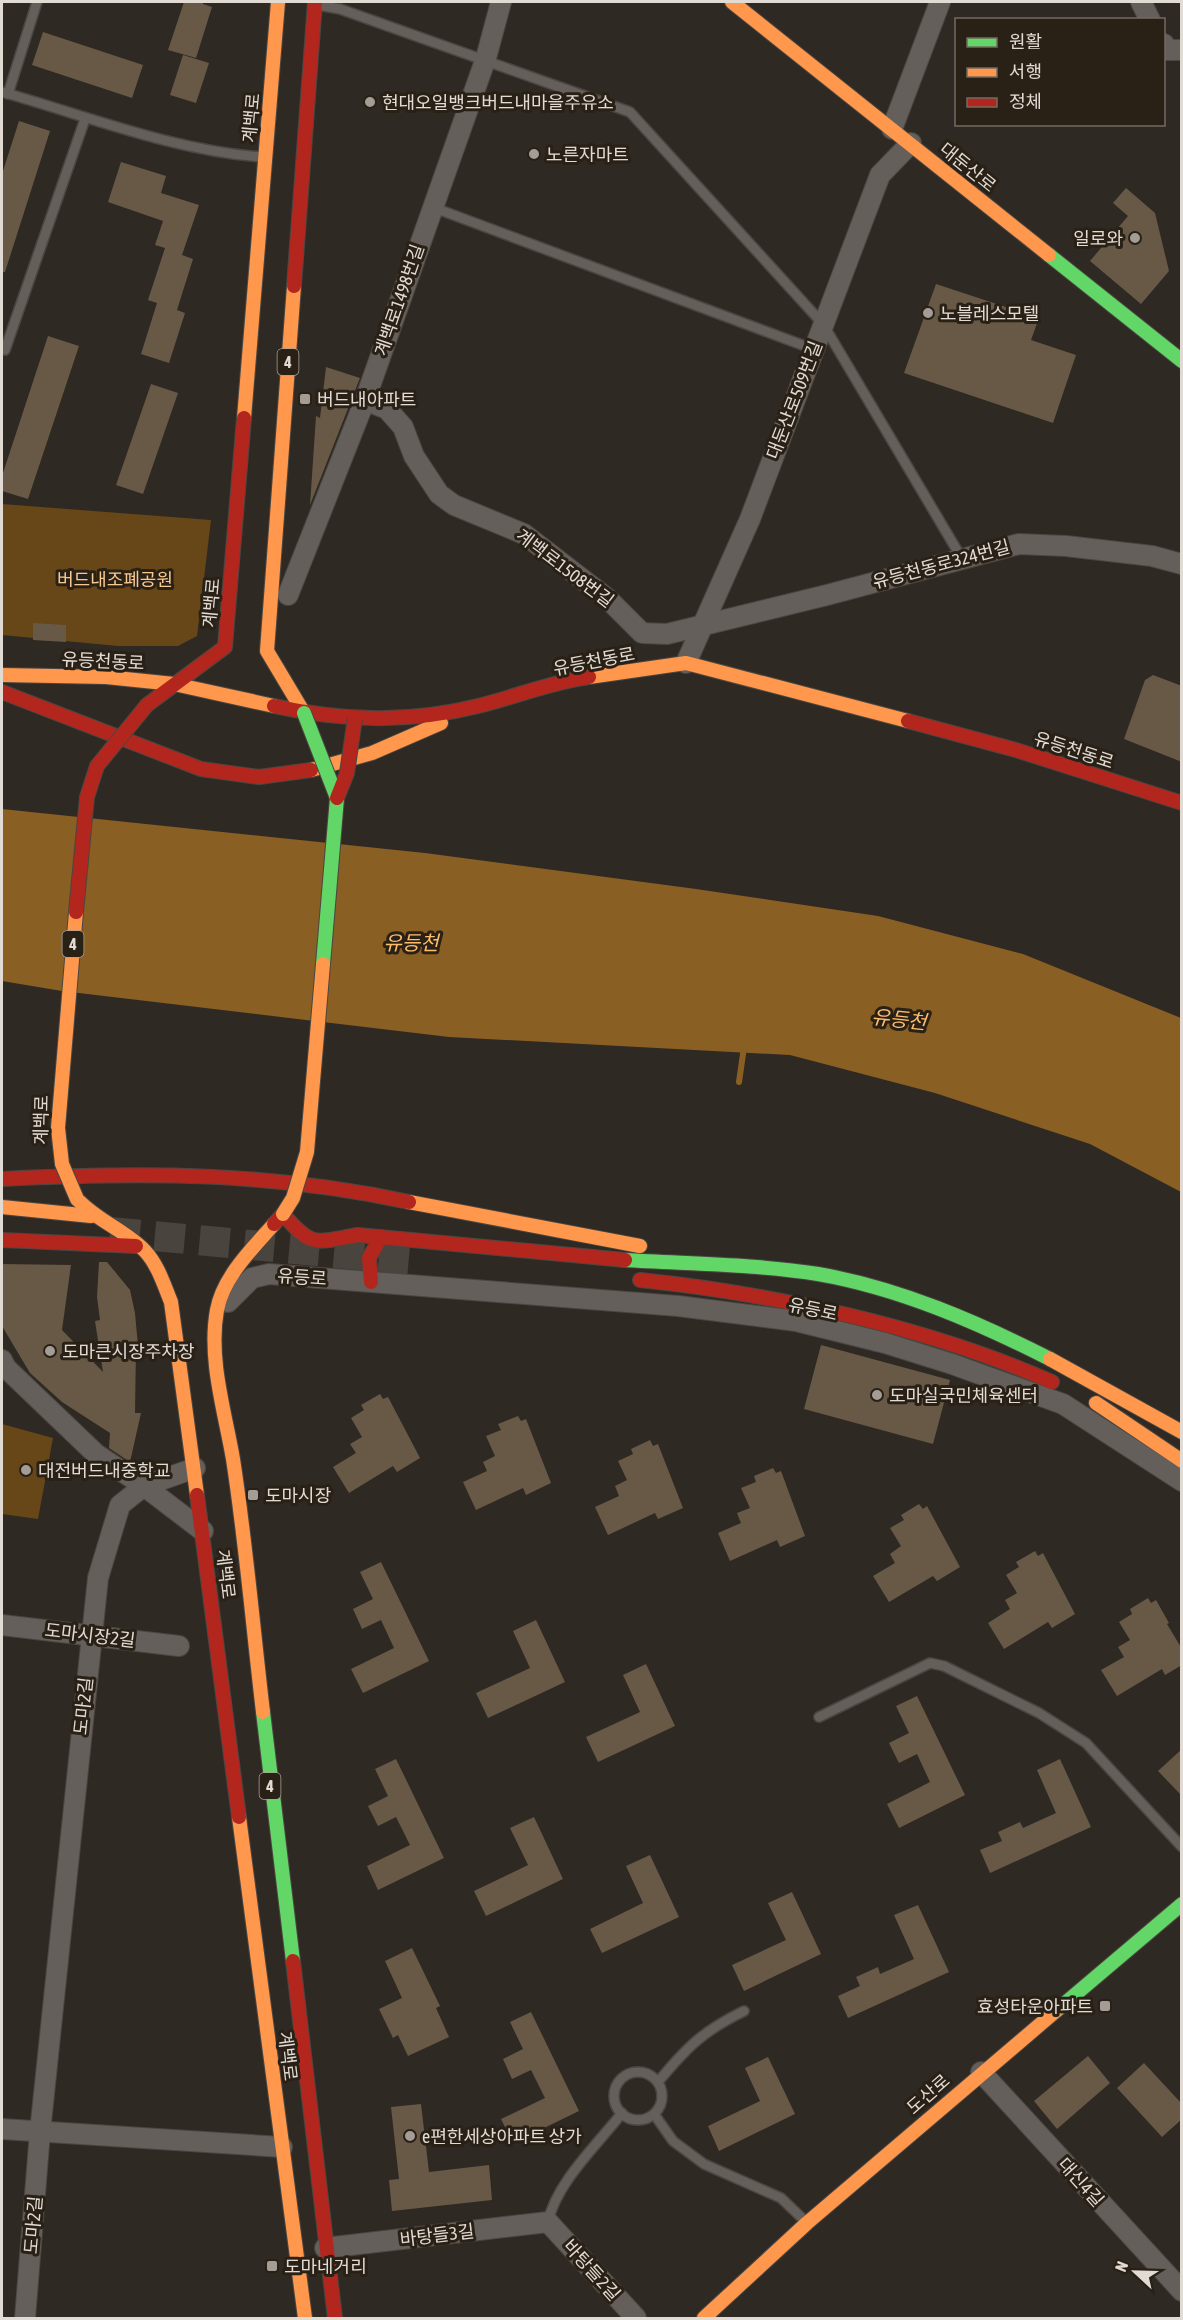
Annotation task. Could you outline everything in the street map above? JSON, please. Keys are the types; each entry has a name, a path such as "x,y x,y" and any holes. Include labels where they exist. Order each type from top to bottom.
{"main road":[{"name":"계백로","path":"278,2 225,647 147,705 98,766 87,797 58,1102 57,1146 67,1182 77,1199 91,1216 140,1247 159,1273 171,1302 195,1468 305,2319"},
{"name":"대둔산로","path":"732,2 1182,361"},
{"name":"계백로","path":"315,3 267,651 303,713 337,798 307,1152 293,1198 283,1214 231,1277 221,1295 215,1318 216,1347 233,1461 335,2319"},
{"name":"유등천동로","path":"2,675 106,677 174,684 303,713 399,720 476,706 582,678 686,663 1016,750 1182,803"},
{"path":"2,693 201,769 259,777 326,768 372,753 476,706"},
{"path":"337,798 347,773 355,718"},
{"path":"2,1179 144,1173 293,1181 376,1193 483,1218 588,1234 716,1264"},
{"path":"2,1207 91,1216"},
{"path":"50,1211 54,1236 50,1243"},
{"path":"283,1214 303,1238 319,1240 358,1235 620,1260 716,1264"},
{"path":"371,1282 368,1268 369,1250 381,1237"},
{"path":"2,1240 140,1247"},
{"name":"유등로","path":"716,1264 790,1268 850,1281 921,1303 1066,1367 1182,1432"},
{"name":"유등로","path":"622,1278 681,1283 871,1321 983,1355 1062,1387"},
{"path":"1083,1396 1110,1423 1182,1461"},
{"name":"도산로","path":"704,2319 807,2223 981,2072 1182,1904"}],"street":[{"name":"계백로1498번길","path":"288,595 364,400 486,58 501,2"},
{"path":"892,129 940,2"},
{"path":"1141,2 1149,18"},
{"path":"1165,47 1166,50 1182,50"},
{"name":"대둔산로509번길","path":"686,663 750,519 880,175 911,143"},
{"name":"계백로1508번길","path":"364,400 387,409 403,427 414,456 440,494 454,505 524,534 608,599 642,633 667,634 704,624"},
{"name":"유등천동로324번길","path":"704,624 826,595 962,557 1018,544 1066,546 1152,556 1182,564"},
{"name":"유등로","path":"215,1318 237,1290 252,1278 269,1274 678,1306 796,1321 885,1343 952,1364 1110,1423 1182,1481"},
{"path":"2,1360 6,1368 96,1454 144,1486 203,1531"},
{"name":"도마2길","path":"25,2319 40,2132 98,1578 120,1505 144,1486 195,1468"},
{"name":"도마시장2길","path":"2,1625 179,1646"},
{"name":"대신4길","path":"981,2072 1182,2291"},
{"path":"2,2130 282,2147"},
{"name":"바탕들3길","path":"325,2248 548,2222"},
{"name":"바탕들2길","path":"548,2222 636,2319"}],"lane":[{"path":"37,2 5,93 85,119 226,155 266,158"},
{"path":"315,3 340,9 486,58 630,112 823,324 962,557"},
{"path":"2,349 5,350 18,314 85,119"},
{"path":"432,207 813,349"},
{"path":"819,1718 930,1664 944,1665 1039,1713 1086,1743 1182,1846"},
{"path":"658,2082 679,2055 703,2033 744,2011"},
{"path":"637,2072 652,2076 658,2082 662,2096 654,2114 636,2120 621,2113 615,2099 615,2091 623,2078 637,2072"},
{"path":"548,2222 552,2204 561,2190 621,2113"},
{"path":"654,2114 673,2141 704,2164 781,2198 807,2223"}],"green space":[{"name":"버드내조폐공원","path":"2,504 211,520 197,636 178,646 118,646 2,635"},
{"name":"대전버드내중학교","path":"2,1424 53,1438 38,1519 2,1514"}],"water":[{"name":"유등천","path":"2,809 425,853 696,889 878,916 1023,954 1181,1018 1181,1192 1090,1144 935,1093 790,1055 449,1037 62,991 2,981"}],"building":[{"path":"184,2 203,2 212,7 196,58 168,50"},
{"path":"43,32 143,65 132,98 32,65"},
{"path":"183,55 209,63 196,103 170,95"},
{"path":"19,121 50,131 5,272 2,272 2,174"},
{"path":"121,162 166,176 161,193 199,205 182,255 193,259 177,310 185,313 169,363 141,354 157,303 148,300 165,248 155,245 163,221 108,202"},
{"name":"일로와","path":"1126,188 1155,213 1169,271 1141,304 1090,261 1128,216 1113,203"},
{"path":"936,284 1039,318 1031,340 1076,355 1053,423 904,373"},
{"path":"48,336 79,346 28,499 2,491 2,476"},
{"path":"326,367 360,378 310,505 316,416 320,418"},
{"path":"151,384 178,393 143,494 116,485"},
{"path":"33,623 66,625 66,642 33,640"},
{"path":"1153,675 1182,686 1182,762 1124,739 1145,680"},
{"path":"99,1262 107,1262 130,1290 135,1313 138,1346 136,1346 135,1413 141,1413 130,1462 109,1448 110,1433 62,1402 30,1373 2,1326 2,1264 71,1265 62,1330 103,1372 95,1321 100,1320 97,1297"},
{"name":"도마실국민체육센터","path":"821,1345 950,1380 933,1444 804,1409"},
{"path":"380,1394 383,1399 388,1397 420,1458 397,1472 393,1466 349,1493 333,1467 356,1453 350,1444 362,1437 351,1418 364,1410 361,1405"},
{"path":"518,1416 521,1421 526,1419 551,1483 526,1495 523,1488 476,1510 463,1482 487,1471 483,1462 495,1456 486,1436 501,1430 498,1424"},
{"path":"650,1440 653,1446 658,1444 683,1508 658,1519 655,1513 608,1535 595,1507 619,1496 615,1486 627,1480 618,1461 633,1454 631,1449"},
{"path":"773,1468 776,1473 781,1471 805,1536 780,1547 777,1540 730,1561 718,1533 741,1523 737,1513 750,1508 741,1488 756,1482 754,1476"},
{"path":"919,1504 923,1509 927,1506 960,1567 937,1581 933,1576 889,1602 873,1576 895,1563 890,1554 901,1546 890,1528 904,1520 901,1515"},
{"path":"1035,1551 1038,1556 1043,1553 1075,1614 1052,1628 1048,1622 1004,1649 988,1623 1010,1609 1005,1600 1017,1593 1006,1575 1019,1567 1016,1562"},
{"path":"381,1562 429,1661 363,1693 351,1669 394,1648 381,1620 362,1629 353,1609 373,1599 360,1572"},
{"path":"1148,1598 1151,1603 1156,1600 1169,1623 1167,1624 1182,1649 1182,1665 1165,1675 1162,1669 1117,1696 1101,1670 1124,1657 1118,1647 1130,1640 1119,1622 1132,1614 1130,1609"},
{"path":"536,1620 565,1682 488,1718 476,1693 530,1668 513,1631"},
{"path":"646,1664 675,1726 598,1762 586,1737 640,1712 623,1675"},
{"path":"917,1696 965,1795 899,1828 887,1804 930,1782 917,1754 899,1763 889,1743 909,1733 896,1706"},
{"path":"1182,1749 1182,1796 1158,1771"},
{"path":"396,1759 444,1858 378,1890 367,1866 410,1845 396,1817 378,1826 368,1806 388,1796 375,1769"},
{"path":"1060,1759 1091,1827 990,1873 980,1850 1002,1841 998,1832 1020,1822 1023,1828 1056,1813 1037,1770"},
{"path":"534,1817 563,1879 486,1916 474,1891 528,1865 510,1828"},
{"path":"650,1855 679,1917 602,1953 590,1929 643,1903 626,1866"},
{"path":"792,1892 821,1954 744,1991 732,1965 786,1940 768,1903"},
{"path":"918,1905 949,1972 848,2018 838,1996 860,1986 856,1977 878,1967 880,1974 914,1959 894,1915"},
{"path":"412,1948 440,2006 436,2008 449,2037 408,2056 398,2035 393,2038 379,2009 402,1998 385,1961"},
{"path":"531,2012 579,2111 513,2143 501,2119 545,2098 531,2070 512,2079 503,2059 523,2049 510,2022"},
{"path":"1088,2056 1110,2083 1057,2129 1034,2101"},
{"path":"768,2057 795,2114 719,2151 708,2126 760,2101 745,2068"},
{"path":"1144,2063 1182,2104 1182,2119 1162,2137 1117,2088"},
{"name":"e편한세상아파트 상가","path":"421,2104 429,2172 489,2165 492,2200 392,2211 389,2180 399,2179 391,2107"}],"waterway":[{"path":"739,1082 744,1047"}],"tunnel":[{"path":"110,1232 413,1260"}],"traffic: fast":[{"path":"1049,255 1182,361"},
{"path":"304,713 337,798 323,964"},
{"path":"625,1260 770,1268 848,1280 937,1308 1050,1359"},
{"path":"263,1712 293,1961"},
{"path":"1057,2010 1182,1904"}],"traffic: slow":[{"path":"244,418 278,2"},
{"path":"732,2 1049,255"},
{"path":"294,286 267,651 304,713"},
{"path":"589,677 686,663 908,721"},
{"path":"2,675 106,677 174,684 274,706"},
{"path":"311,770 372,753 441,723"},
{"path":"76,912 58,1128 62,1164 77,1199"},
{"path":"283,1214 293,1198 307,1152 323,964"},
{"path":"77,1199 145,1251 154,1262 163,1282 171,1302 197,1495"},
{"path":"409,1202 640,1246"},
{"path":"2,1207 91,1216"},
{"path":"263,1712 238,1491 216,1366 215,1329 217,1310 225,1286 248,1253 274,1224"},
{"path":"1050,1359 1182,1432"},
{"path":"1096,1403 1182,1461"},
{"path":"239,1817 305,2318"},
{"path":"704,2318 807,2223 1057,2010"}],"traffic: jam":[{"path":"294,286 315,2"},
{"path":"147,705 225,647 244,418"},
{"path":"274,706 350,717 427,715 478,706 547,686 589,677"},
{"path":"2,692 201,769 259,777 311,770"},
{"path":"76,912 87,797 97,766 147,705"},
{"path":"337,798 347,773 355,718"},
{"path":"908,721 1016,750 1182,803"},
{"path":"2,1179 106,1175 206,1177 307,1185 409,1202"},
{"path":"274,1224 283,1214 301,1233 309,1238 323,1241 358,1235 625,1260"},
{"path":"371,1282 369,1258 381,1237"},
{"path":"2,1240 136,1246"},
{"path":"640,1280 744,1294 850,1316 954,1345 1052,1382"},
{"path":"197,1495 239,1817"},
{"path":"293,1961 335,2318"}],"place":[{"name":"현대오일뱅크버드내마을주유소","path":"370,102"},
{"name":"노른자마트","path":"534,154"},
{"name":"일로와","path":"1135,238"},
{"name":"노블레스모텔","path":"928,313"},
{"name":"버드내아파트","path":"305,399"},
{"name":"도마큰시장주차장","path":"50,1351"},
{"name":"도마실국민체육센터","path":"877,1395"},
{"name":"대전버드내중학교","path":"26,1470"},
{"name":"도마시장","path":"253,1495"},
{"name":"효성타운아파트","path":"1105,2006"},
{"name":"e편한세상아파트 상가","path":"410,2136"},
{"name":"도마네거리","path":"272,2266"}]}
